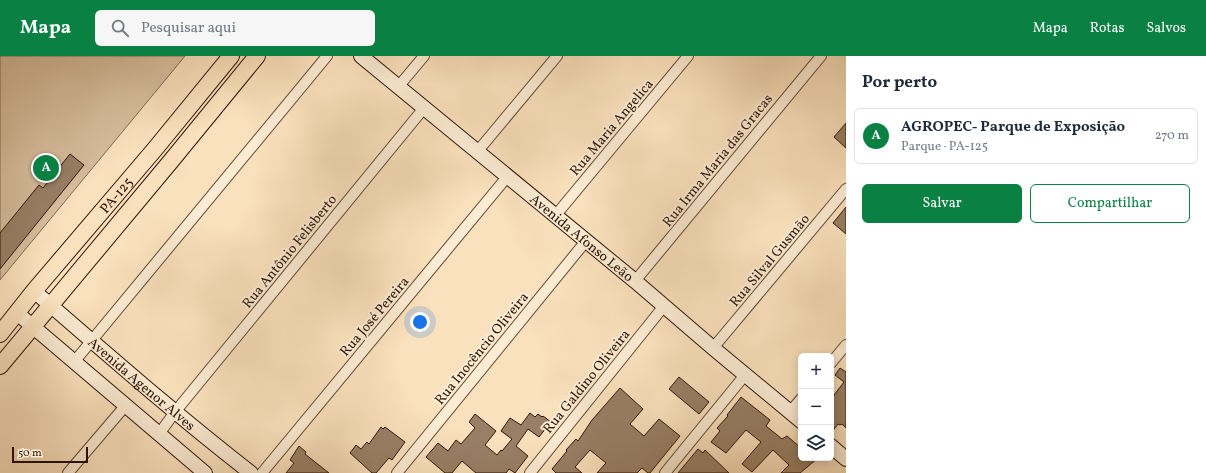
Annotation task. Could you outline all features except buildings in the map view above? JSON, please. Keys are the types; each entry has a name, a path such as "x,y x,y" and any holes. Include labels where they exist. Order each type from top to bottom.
{"main road":[{"name":"PA-125","path":"0,366 257,56"},
{"name":"PA-125","path":"0,334 34,291 155,149 228,60"},
{"path":"228,60 239,77"},
{"path":"155,149 171,161"}],"street":[{"path":"74,362 327,56"},
{"name":"Avenida Afonso Leão","path":"361,56 635,281 798,419"},
{"path":"398,87 424,56"},
{"path":"477,152 557,56"},
{"name":"Rua Maria Angelica","path":"555,216 688,56"},
{"name":"Rua Irma Maria das Gracas","path":"635,281 820,56"},
{"name":"Rua Antônio Felisberto","path":"159,434 424,108"},
{"name":"Rua José Pereira","path":"262,473 507,177"},
{"name":"Rua Silval Gusmão","path":"713,348 846,189"},
{"name":"Rua Inocêncio Oliveira","path":"397,473 586,242"},
{"name":"Avenida Agenor Alves","path":"34,291 90,341 250,473"},
{"name":"Rua Galdino Oliveira","path":"530,473 664,306"},
{"path":"17,314 205,473"},
{"path":"834,359 846,345"},
{"path":"665,473 745,375"},
{"path":"790,412 798,403"},
{"path":"68,473 126,405"},
{"path":"834,448 846,458"}],"shaded area":[{"path":"0,56 185,56 0,280"}],"place":[{"name":"AGROPEC- Parque de Exposição","path":"46,168"}]}
